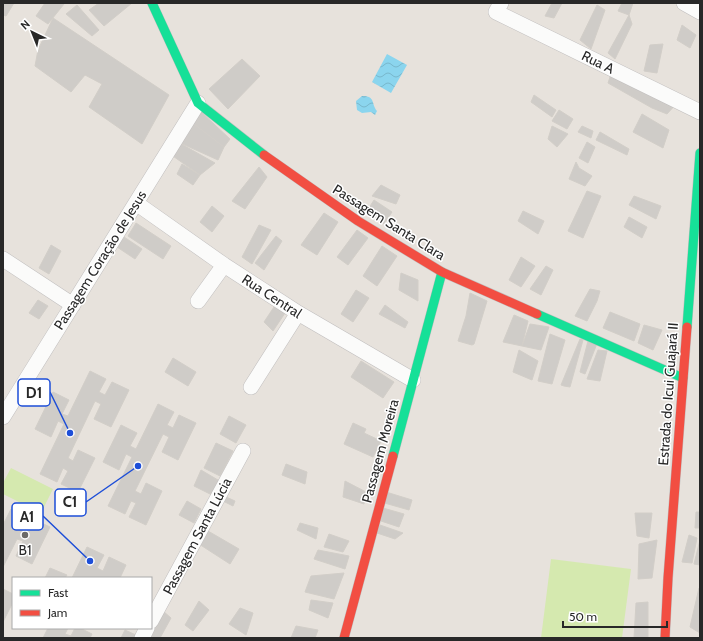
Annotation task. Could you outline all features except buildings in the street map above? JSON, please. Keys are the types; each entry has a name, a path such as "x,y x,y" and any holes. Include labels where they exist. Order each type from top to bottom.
{"street":[{"name":"Passagem Santa Clara","path":"152,3 198,103 278,166 352,217 442,272 683,378"},
{"path":"684,3 700,12"},
{"name":"Rua A","path":"499,7 700,112"},
{"name":"Passagem Coração de Jesus","path":"3,417 8,398 73,304 198,103"},
{"name":"Estrada do Icui Guajará II","path":"665,638 668,578 700,153"},
{"name":"Rua Central","path":"136,203 224,265 298,313 413,380"},
{"path":"3,259 73,304"},
{"path":"198,302 224,265"},
{"name":"Passagem Moreira","path":"344,638 442,272"},
{"path":"251,387 298,313"},
{"name":"Passagem Santa Lúcia","path":"152,619 243,451"}],"green space":[{"path":"11,468 53,489 41,513 3,494 3,483"},
{"path":"551,559 631,569 622,638 541,638"}],"water":[{"path":"387,54 407,65 391,93 372,82"},
{"path":"362,96 369,97 371,99 377,111 375,115 371,112 362,113 357,110 356,101"}],"traffic: fast":[{"path":"152,3 198,103 264,155"},
{"path":"687,327 700,153"},
{"path":"393,456 442,272"},
{"path":"537,314 683,378"}],"traffic: jam":[{"path":"264,155 358,221 442,272 537,314"},
{"path":"665,638 668,578 687,327"},
{"path":"344,638 393,456"}],"place":[{"name":"D1","path":"70,433"},
{"name":"C1","path":"138,466"},
{"name":"B1","path":"25,535"},
{"name":"A1","path":"90,561"}]}
